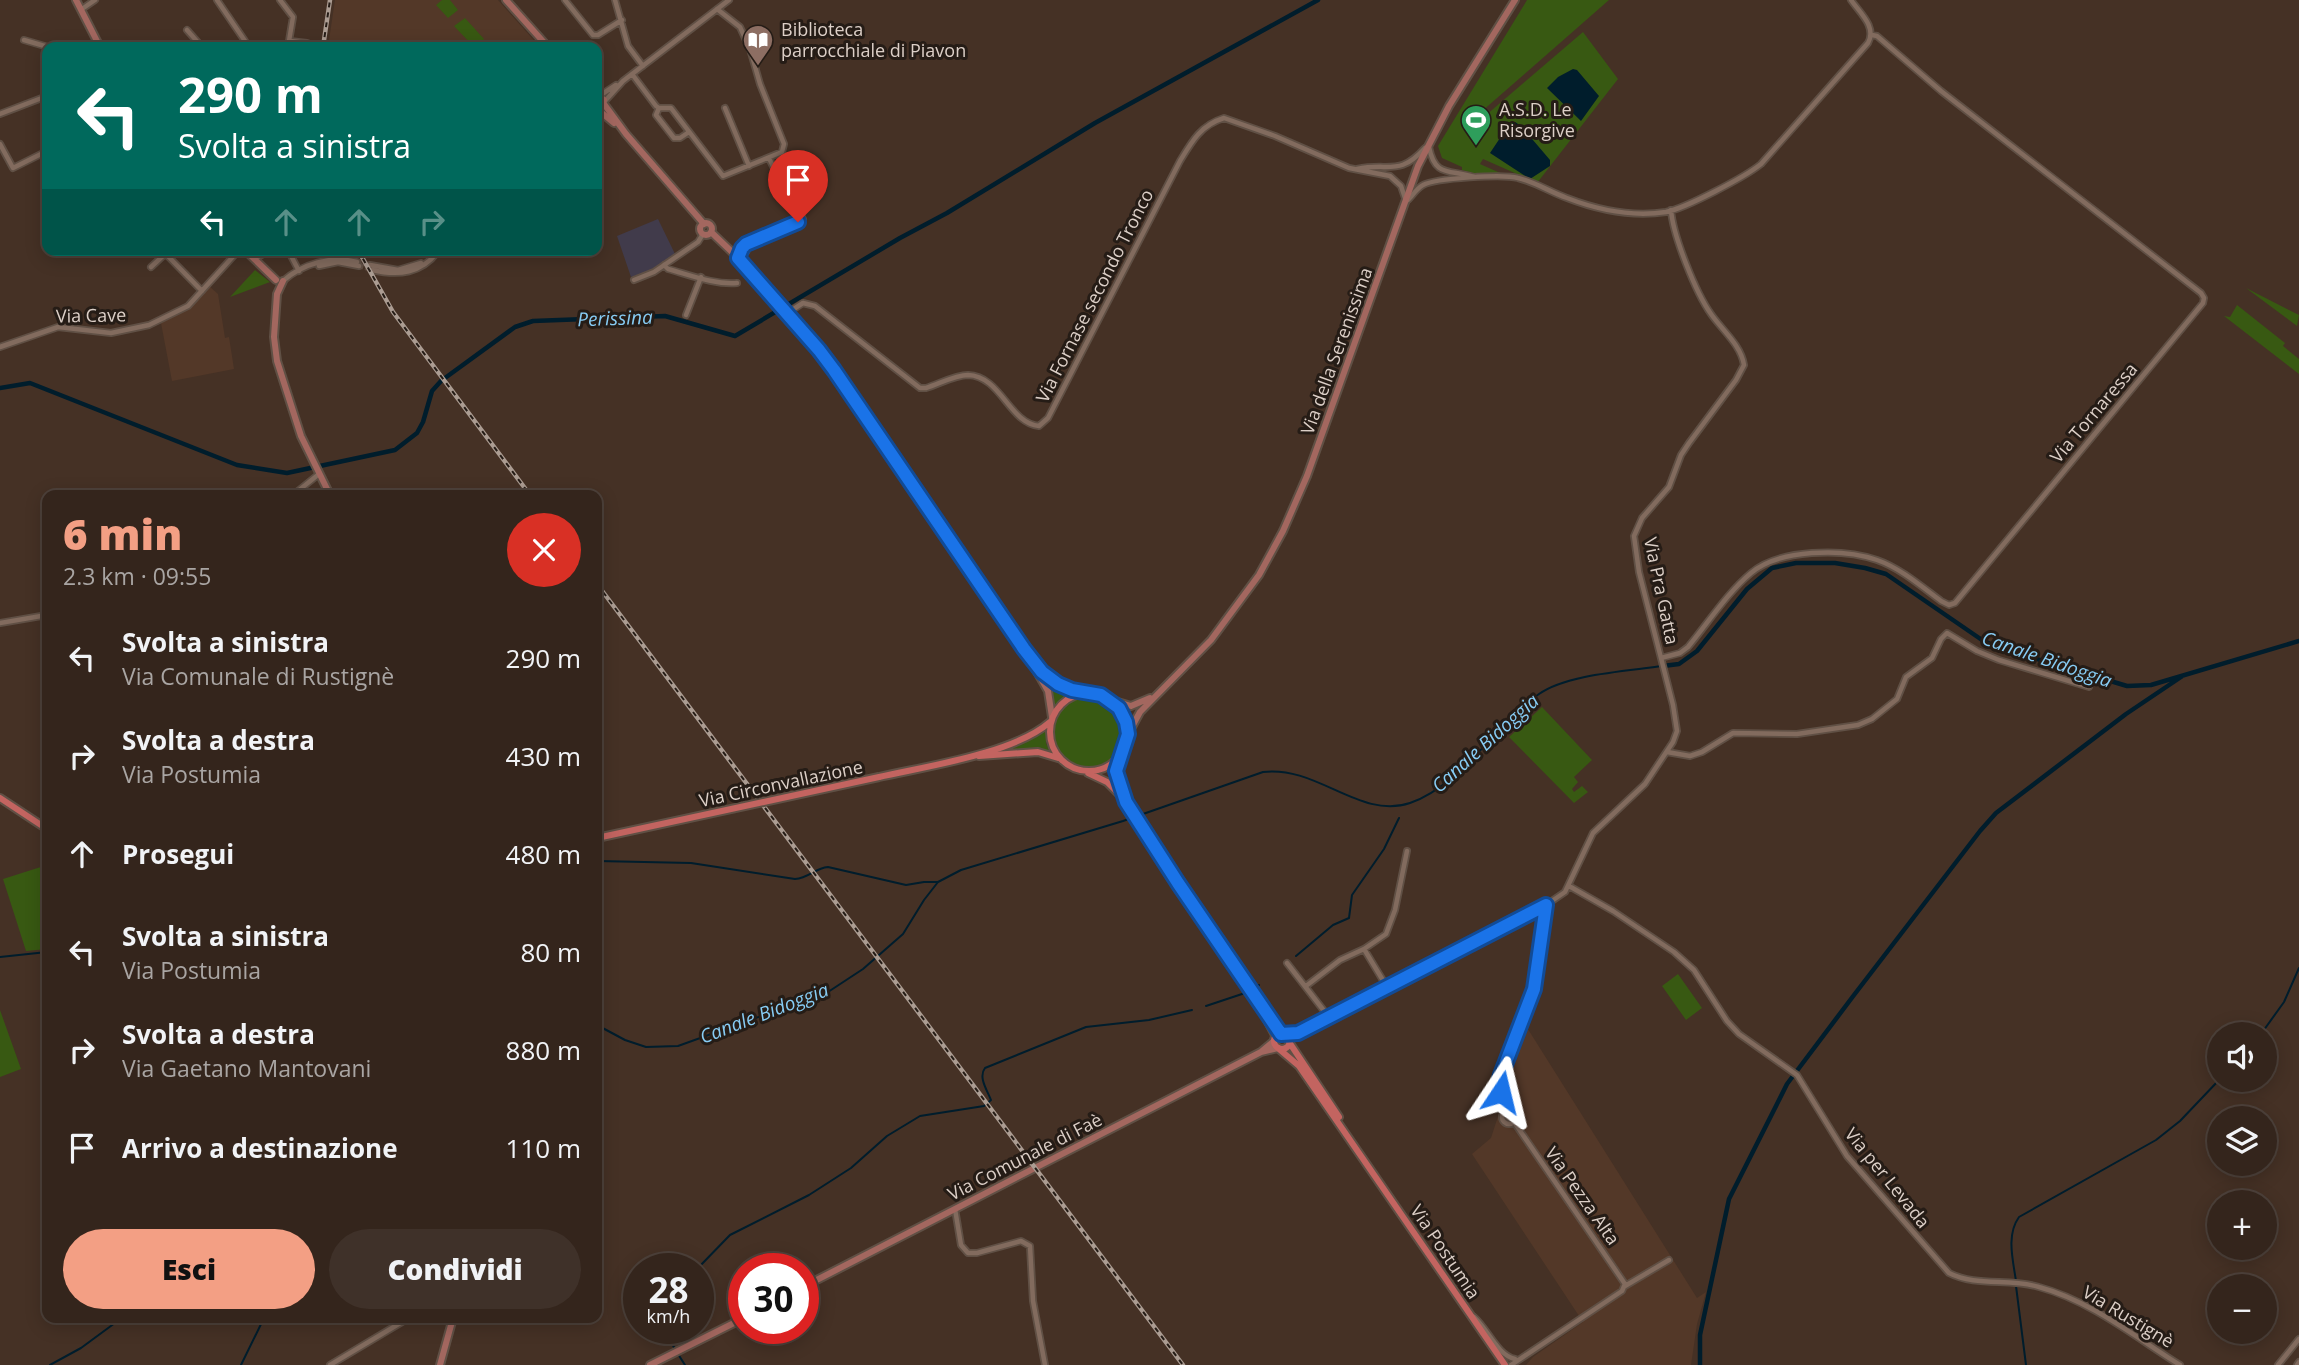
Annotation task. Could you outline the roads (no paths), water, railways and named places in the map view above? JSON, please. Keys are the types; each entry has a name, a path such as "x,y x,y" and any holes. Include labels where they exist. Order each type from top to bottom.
{"main road":[{"path":"76,0 98,42"},
{"path":"506,0 544,42"},
{"name":"Via della Serenissima","path":"1158,694 1184,671 1212,640 1259,575 1283,531 1307,476 1428,144 1515,0"},
{"path":"602,100 625,134"},
{"path":"602,113 625,134 704,224 711,226 711,232 739,257 819,350 1042,672 1069,689 1091,693 1124,706 1136,706 1158,694"},
{"path":"704,224 700,228 703,234 711,232"},
{"path":"251,256 279,283 275,352 293,413 327,490"},
{"path":"1024,649 1048,691 1052,719 1051,743 1060,759 1069,766 1086,772 1109,766 1119,757 1137,716 1158,694"},
{"path":"1052,719 1059,706 1069,698 1091,693"},
{"path":"1111,700 1124,716 1128,734"},
{"name":"Via Circonvallazione","path":"602,837 970,756 1024,738 1040,730 1052,719"},
{"name":"Via Circonvallazione","path":"970,756 1038,752 1060,759"},
{"name":"Via Postumia","path":"1119,757 1117,775 1126,802 1138,822 1362,1155 1508,1365"},
{"name":"Via Postumia","path":"1086,772 1107,782 1126,802"},
{"path":"0,797 42,826"},
{"path":"1279,1048 1286,1048 1283,1038"},
{"name":"Via Postumia","path":"1283,1038 1279,1048 1299,1066 1362,1155"},
{"name":"Via Comunale di Faè","path":"819,1279 1261,1052 1283,1038"},
{"name":"Via Comunale di Faè","path":"1261,1052 1279,1048"},
{"path":"440,1365 449,1323"},
{"path":"650,1365 728,1326"}],"street":[{"path":"82,9 95,0"},
{"path":"217,0 245,42"},
{"path":"281,0 293,17 289,42"},
{"path":"565,0 593,35 598,35 622,20"},
{"path":"615,0 628,46 643,66"},
{"path":"602,93 623,81 729,0"},
{"path":"1406,202 1421,186 1445,178 1515,177 1567,198 1609,210 1645,213 1671,210 1741,178 1761,164 1868,43 1870,27 1851,0"},
{"path":"659,108 671,108 723,176 782,152 784,144 740,27 717,9"},
{"path":"187,30 198,42"},
{"name":"Via Tornaressa","path":"1661,659 1680,653 1688,647 1741,582 1768,561 1785,556 1850,555 1875,560 1894,568 1941,601 1949,605 1955,603 2203,303 2201,293 1941,92 1877,36 1871,35"},
{"path":"24,40 42,45"},
{"path":"632,74 659,108"},
{"path":"604,103 623,81"},
{"path":"0,114 42,98"},
{"path":"659,108 656,116 674,138 680,138 689,132"},
{"path":"724,108 749,166"},
{"name":"Via Fornase secondo Tronco","path":"786,314 803,303 815,306 920,387 926,388 966,375 982,379 1020,417 1039,426 1048,418 1180,161 1204,127 1224,118 1275,136 1349,168 1386,174 1395,178 1401,186 1406,202"},
{"path":"0,144 12,168 42,153"},
{"path":"1428,144 1436,166 1444,171 1475,178"},
{"name":"Via Fornase secondo Tronco","path":"1356,169 1396,168 1414,160 1428,144"},
{"path":"739,257 743,247 751,241 803,219 769,158"},
{"name":"Via Pra Gatta","path":"1283,1038 1298,1033 1546,905 1565,892 1593,833 1636,794 1667,752 1676,731 1673,705 1634,547 1636,526 1669,487 1681,456 1744,365 1739,351 1700,296 1672,223 1671,210"},
{"path":"634,280 654,272 698,242 703,234"},
{"path":"151,267 161,256"},
{"path":"168,256 202,291"},
{"name":"Via Cave","path":"0,347 58,327 104,333 135,329 188,306 234,256"},
{"path":"254,259 260,256"},
{"path":"292,256 301,270"},
{"path":"371,267 397,274 414,271 433,256"},
{"path":"279,283 301,270 330,259 358,264"},
{"path":"664,265 668,269 727,284 737,283"},
{"path":"686,315 701,277"},
{"path":"298,490 317,470"},
{"path":"0,622 42,616"},
{"path":"1667,752 1690,756 1702,752 1733,733 1797,734 1858,725 1872,719 1896,699 1904,680 1932,658 1947,633 1977,651 1999,660 2089,687"},
{"path":"1306,986 1340,960 1384,936 1395,910 1407,852"},
{"name":"Via per Levada","path":"1569,886 1591,897 1674,952 1694,970 1727,1021 1739,1034 1795,1073 1847,1156 1949,1273 1965,1280 2017,1282"},
{"path":"1508,1111 1499,1083 1534,989 1546,905"},
{"path":"1364,949 1387,987"},
{"path":"1287,963 1328,1016"},
{"path":"1508,1111 1515,1114 1514,1122 1508,1124 1502,1116 1508,1111"},
{"name":"Via Pezza Alta","path":"1514,1122 1625,1286"},
{"path":"954,1209 960,1241 968,1253 1021,1241 1030,1246 1033,1301 1045,1365"},
{"path":"1508,1365 1523,1358 1625,1286 1669,1260"},
{"name":"Via Rustignè","path":"2017,1282 2052,1291 2096,1312 2180,1365"},
{"path":"1472,1315 1483,1324 1503,1354 1513,1359 1523,1358"},
{"path":"330,1365 400,1323"},
{"path":"2278,1365 2299,1339"},
{"path":"1518,1365 1523,1358"}],"water":[{"path":"1573,69 1577,70 1599,96 1581,121 1547,88 1558,77"},
{"path":"1515,122 1550,160 1550,166 1530,179 1490,153 1508,126"}],"waterway":[{"name":"Perissina","path":"445,378 515,327 533,321 665,316 735,336 1095,123 1318,0"},
{"name":"Perissina","path":"0,388 30,383 237,465 287,473 395,450 417,433 432,391 441,381"},
{"name":"Canale Bidoggia","path":"1663,666 1679,664 1697,651 1747,589 1772,568 1796,563 1835,563 1886,574 1982,640 1997,647 2127,686 2151,685 2299,641"},
{"name":"Canale Bidoggia","path":"602,1028 646,1047 678,1046 828,992 863,969 903,934 938,882 961,870 1123,821 1263,772 1302,776 1374,804 1392,806 1410,803 1445,783 1523,707 1551,687 1598,674 1662,666"},
{"path":"1700,1365 1700,1335 1729,1199 1787,1084 1996,813 2126,714 2181,677"},
{"path":"1296,956 1333,925 1349,918 1352,895 1384,849 1399,818"},
{"path":"602,861 691,863 795,879 828,867 906,885 938,882"},
{"path":"0,957 42,953"},
{"path":"2270,1022 2284,1002 2299,968"},
{"path":"1253,989 1259,985"},
{"path":"1206,1006 1248,992"},
{"path":"713,1253 730,1235 809,1195 851,1168 887,1136 920,1116 984,1106 991,1100 983,1079 985,1068 1086,1027 1149,1020 1192,1010"},
{"path":"2016,1281 2012,1240 2019,1217 2156,1140 2180,1121 2208,1092"},
{"path":"2016,1286 2026,1365"},
{"path":"50,1365 81,1348 115,1323"},
{"name":"Canale Bidoggia","path":"241,1365 262,1323"},
{"path":"672,1344 675,1349"},
{"path":"678,1354 685,1365"}],"tunnel":[{"path":"357,262 370,265"},
{"path":"359,266 372,270"}],"railway":[{"path":"324,42 330,0"},
{"path":"361,256 393,312 526,490"},
{"path":"602,591 1183,1365"}],"place":[{"name":"Biblioteca parrocchiale di Piavon","path":"758,67"},
{"name":"A.S.D. Le Risorgive","path":"1476,147"}]}
